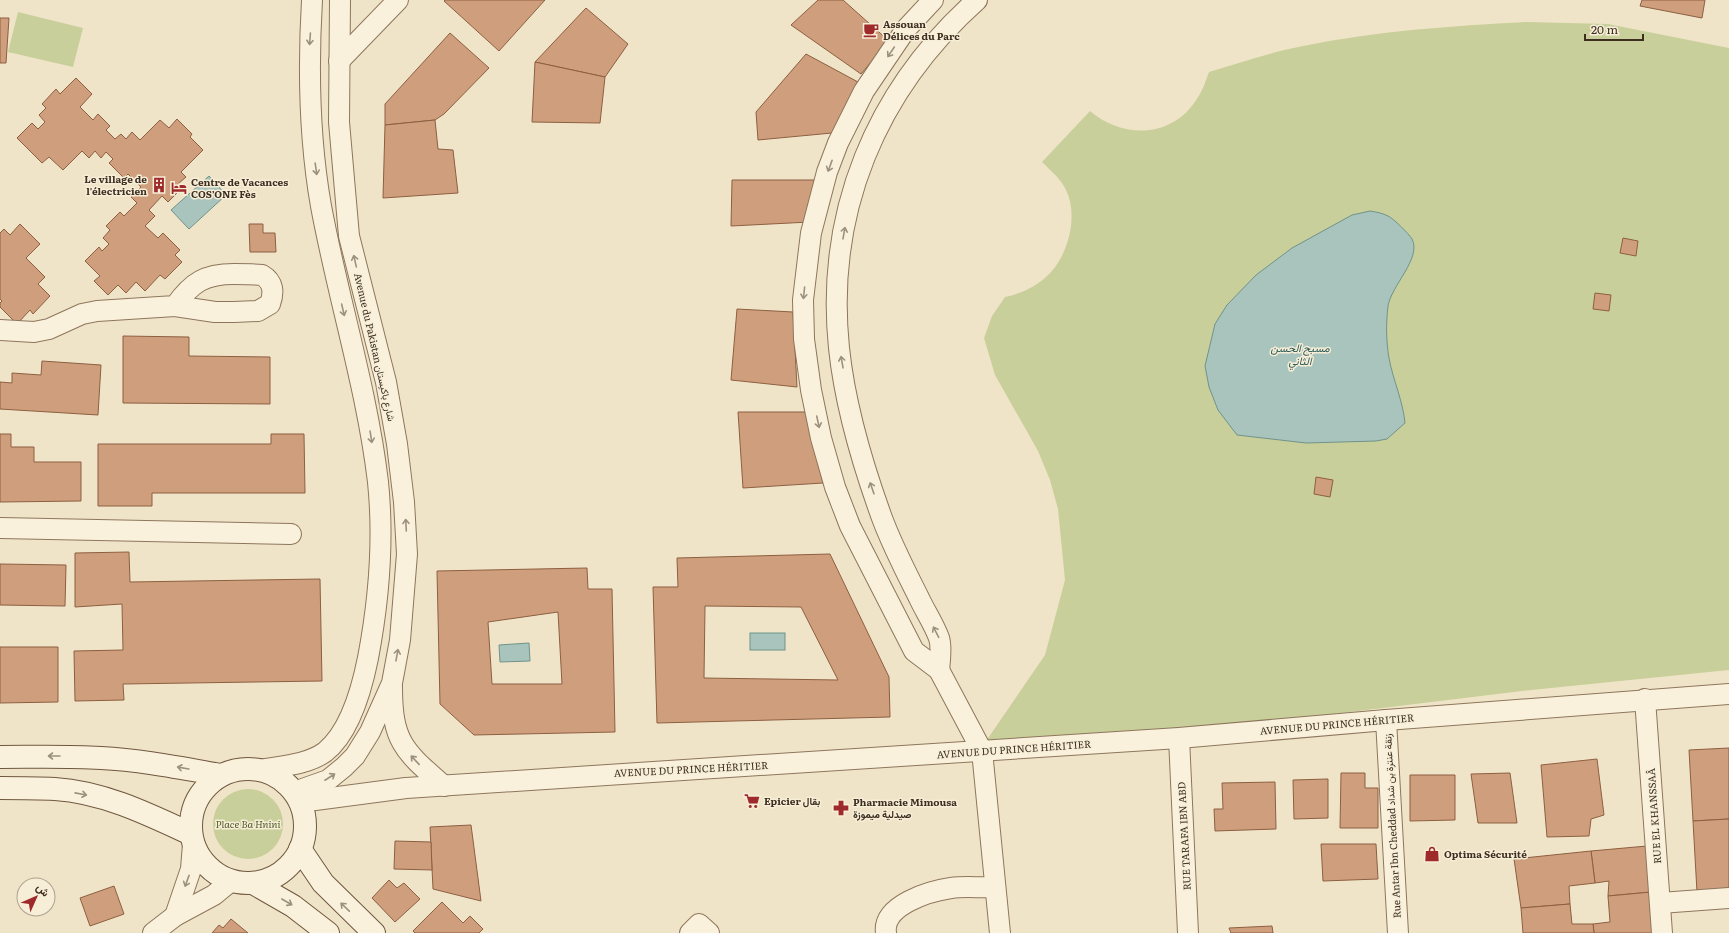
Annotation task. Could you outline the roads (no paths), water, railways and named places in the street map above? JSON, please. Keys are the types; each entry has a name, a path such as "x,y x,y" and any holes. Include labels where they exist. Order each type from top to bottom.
{"main road":[{"path":"0,757 103,758 175,766 221,775"},
{"path":"240,769 260,770 277,776 297,797 304,818 305,828 300,849 295,859 283,871 269,879 252,883 231,881 218,875 201,859 192,839 191,817 196,802 204,788 221,775 240,769"},
{"path":"0,788 56,789 103,798 158,818 192,839"},
{"path":"300,849 323,883 348,910 374,933"},
{"path":"252,883 293,906 328,933"}],"street":[{"path":"260,770 308,761 323,753 341,734 353,709 364,680 373,633 379,588 381,539 378,483 368,423 321,204 314,150 309,48 312,0"},
{"name":"Avenue du Pakistan شارع باكيستان","path":"297,797 328,780 344,767 355,756 370,732 392,683 400,640 407,554 404,502 397,444 386,382 349,236 339,122 340,0"},
{"path":"339,61 398,0"},
{"path":"933,0 906,29 864,91 838,143 827,172 811,233 803,300 804,339 811,390 821,438 835,487 850,526 914,652 940,670"},
{"path":"978,0 951,24 926,52 906,78 887,111 863,159 844,231 838,266 837,305 839,348 856,438 882,517 913,587 940,639 940,670 982,751 1000,933"},
{"path":"0,330 34,332 49,329 82,314 97,311 175,306"},
{"path":"850,526 882,517"},
{"path":"0,528 291,534"},
{"path":"392,683 392,710 395,728 400,740 406,750 419,765 444,786"},
{"name":"AVENUE DU PRINCE HÉRITIER","path":"297,797 648,771 1179,738 1645,699 1729,694"},
{"name":"RUE EL KHANSSAÂ","path":"1645,699 1662,933"},
{"name":"Rue Antar Ibn Cheddad زنقة عنترة بن شداد","path":"1386,720 1398,933"},
{"name":"RUE TARAFA IBN ABD","path":"1179,738 1188,933"},
{"path":"175,916 192,869 192,839"},
{"path":"153,933 175,916 214,895 231,881"},
{"path":"886,933 886,922 890,916 897,909 918,898 952,888 995,887"},
{"path":"1660,903 1729,898"},
{"path":"690,933 699,924 709,933"}],"water":[{"path":"209,176 226,195 189,229 171,210"},
{"name":"مسبح الحسن الثاني","path":"1370,211 1384,214 1401,226 1412,239 1414,247 1410,263 1390,298 1387,319 1389,358 1405,423 1387,439 1376,441 1306,443 1237,435 1218,410 1209,387 1205,366 1215,324 1227,305 1256,275 1292,248 1352,215"},
{"path":"750,633 785,633 785,650 750,650"},
{"path":"529,643 530,661 500,662 499,645"}],"place":[{"name":"Assouan Délices du Parc","path":"871,30"},
{"name":"Le village de l'électricien","path":"159,185"},
{"name":"Centre de Vacances COS’ONE Fès","path":"179,188"},
{"name":"Epicier بقال","path":"752,801"},
{"name":"Pharmacie Mimousa صيدلية ميموزة","path":"841,808"},
{"name":"Optima Sécurité","path":"1432,854"}],"park label":[{"name":"Place Ba Hnini","path":"248,824"}]}
